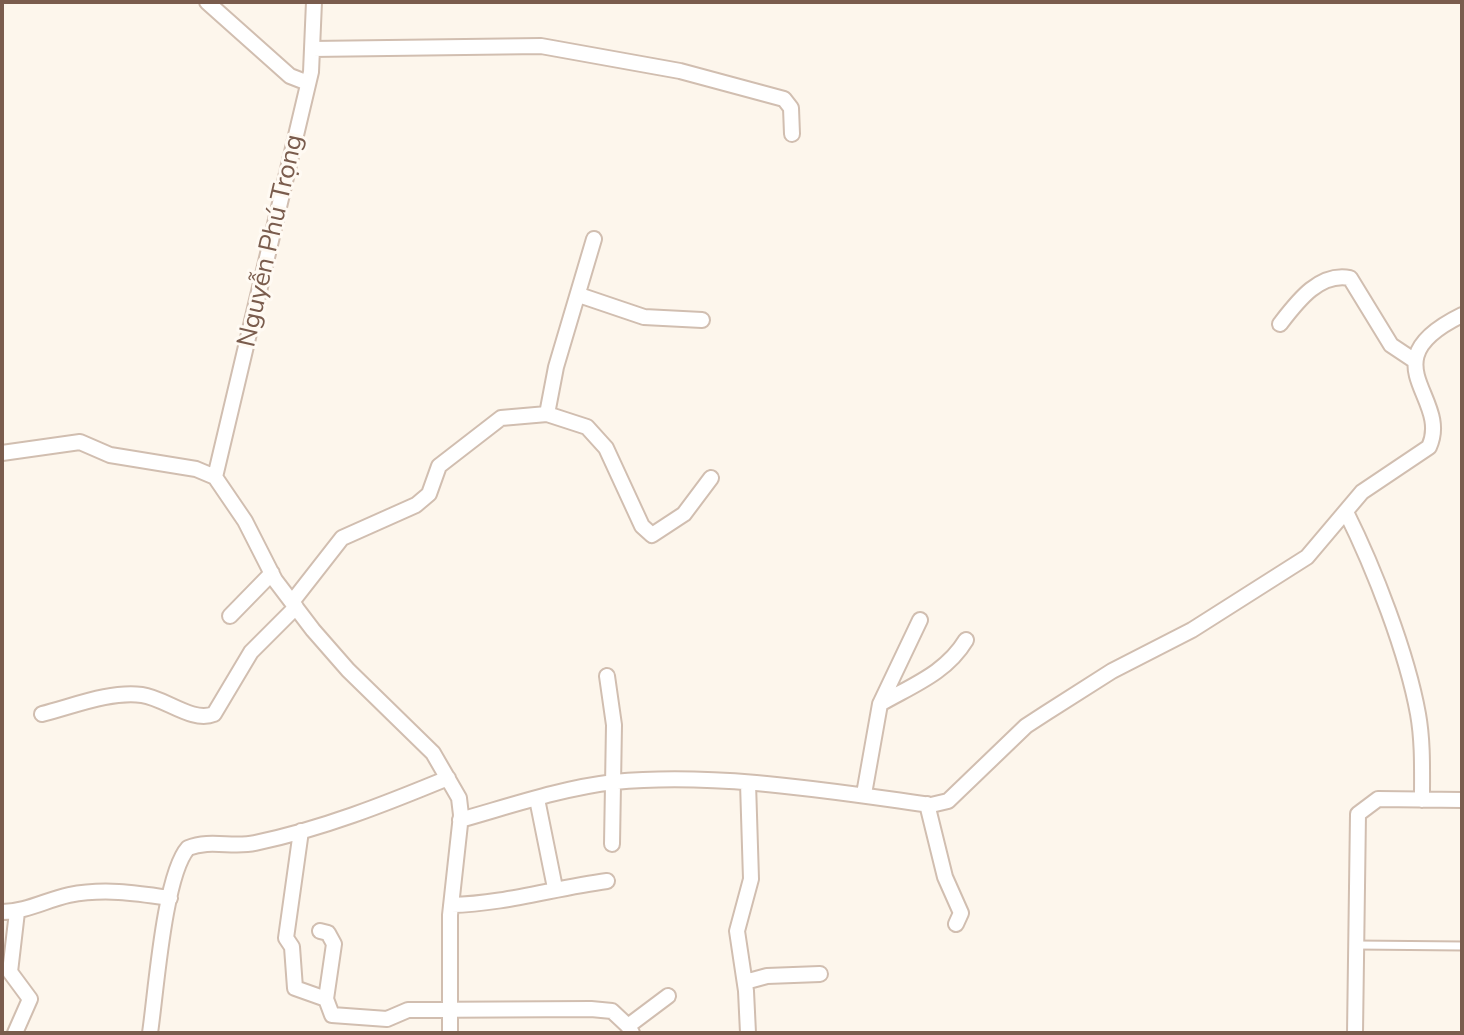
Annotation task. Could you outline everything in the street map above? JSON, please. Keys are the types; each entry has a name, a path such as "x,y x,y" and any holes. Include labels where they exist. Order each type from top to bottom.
{"street":[{"path":"207,2 290,76 308,83"},
{"name":"Nguyễn Phú Trọng","path":"215,477 308,83 314,2"},
{"path":"312,49 518,45 609,56 784,99 791,108 792,134"},
{"path":"547,414 556,367 594,239"},
{"path":"1280,324 1299,298 1323,281 1339,276 1350,278 1391,345 1415,361"},
{"path":"579,295 644,317 702,320"},
{"path":"460,820 615,782 748,783 864,794 927,804 948,801 1026,726 1085,687 1192,630 1307,557 1362,492 1429,447 1434,427 1416,381 1415,361 1432,334 1462,315"},
{"path":"42,714 127,695 156,699 199,716 214,714 251,652 294,604 342,538 416,505 429,494 439,466 494,423 509,417 547,414 575,421 597,435 647,533 657,532 684,514 711,478"},
{"path":"2,453 80,442 110,455 196,469 215,477 294,604 348,670 433,753 459,798 460,820 451,905 450,1033"},
{"path":"1346,512 1362,546 1415,703 1422,741 1422,800"},
{"path":"230,616 272,573"},
{"path":"864,794 880,704 920,620"},
{"path":"880,704 931,677 956,656 966,640"},
{"path":"607,676 614,725 612,844"},
{"path":"150,1033 170,898 177,865 188,848 207,843 256,843 301,831 362,814 448,778"},
{"path":"748,783 751,879 737,931 745,982 748,1033"},
{"path":"537,799 555,888"},
{"path":"1355,1033 1358,814 1375,800 1462,800"},
{"path":"927,804 945,877 961,913 956,924"},
{"path":"301,831 286,938 292,947 295,988 326,999"},
{"path":"451,905 487,905 555,888 607,881"},
{"path":"15,1033 30,999 10,972 9,912 74,894 114,890 170,898"},
{"path":"320,931 328,933 334,944 326,999 332,1015 341,1018 391,1019 408,1010 601,1010 620,1016 630,1029 668,996"},
{"path":"745,982 767,976 820,974"}],"lane":[{"path":"1357,945 1462,946"}]}
